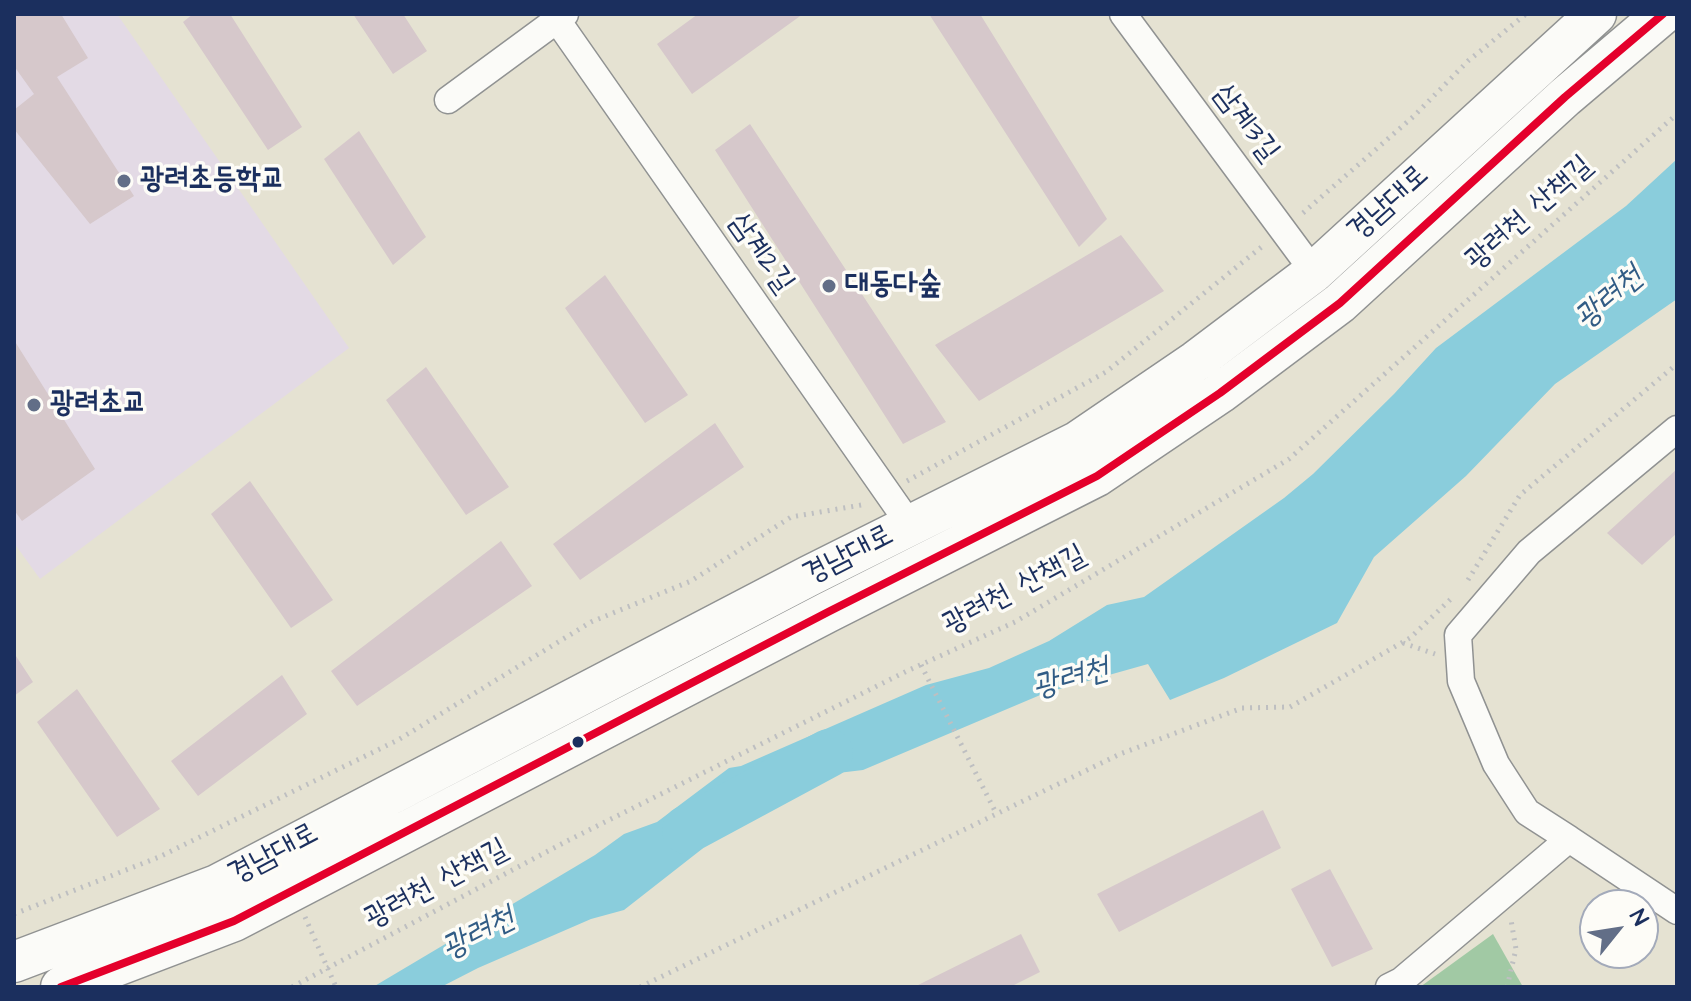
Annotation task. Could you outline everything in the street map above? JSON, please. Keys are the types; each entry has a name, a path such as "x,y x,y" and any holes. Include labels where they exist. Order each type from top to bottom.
{"highway":[{"name":"경남대로","path":"14,962 217,885 910,525 1077,442 1196,361 1314,272 1596,14"},
{"name":"경남대로","path":"61,987 234,921 828,612 1097,476 1220,393 1340,303 1565,97 1663,14"}],"street":[{"name":"삼계3길","path":"1123,14 1314,272"},
{"path":"448,100 561,17"},
{"name":"삼계2길","path":"561,17 910,525"},
{"path":"1677,429 1529,552 1458,635 1461,681 1496,764 1527,812 1677,911"},
{"path":"1389,987 1401,981 1569,839"}],"path":[{"path":"14,914 159,857 398,740 591,622 691,581 791,517 862,506 1106,372 1283,230 1414,116 1468,61 1526,14"},
{"name":"광려천 산책길","path":"292,987 567,841 921,665 1015,622 1289,459 1677,114"},
{"path":"640,987 1120,754 1242,708 1290,707 1410,638 1464,586 1520,495 1677,364"},
{"path":"921,665 996,813"},
{"path":"293,891 336,986"},
{"path":"1507,892 1516,949 1507,987"}],"shaded area":[{"name":"광려초등학교","path":"14,14 117,14 349,348 40,579 14,543"}],"green space":[{"path":"1493,934 1523,987 1420,987"}],"water":[{"path":"1677,159 1677,299 1555,384 1466,476 1374,557 1337,623 1224,678 1170,700 1148,664 1045,693 863,770 796,778 757,787 725,815 702,849 624,910 591,919 441,987 373,987 595,855 624,834 657,822 729,768 741,766 926,685 989,668 1049,641 1107,605 1144,597 1284,498 1313,474 1436,348 1626,206"}],"building":[{"path":"14,14 61,14 88,58 57,77 134,196 90,224 14,129 14,110 34,94 14,66"},
{"path":"193,14 230,14 302,127 268,150 183,22"},
{"path":"353,14 403,14 427,51 393,74"},
{"path":"698,14 803,14 692,94 657,44"},
{"path":"929,14 980,14 1107,219 1079,247"},
{"name":"대동다숲","path":"750,124 946,422 903,444 715,150"},
{"path":"359,131 426,237 393,265 324,159"},
{"name":"대동다숲","path":"1121,235 1164,291 979,401 935,345"},
{"path":"605,275 688,395 645,423 565,308"},
{"name":"광려초교","path":"14,340 95,469 22,521 14,510"},
{"path":"426,367 509,487 466,515 386,400"},
{"path":"715,423 744,467 580,580 553,544"},
{"path":"1677,469 1677,533 1642,565 1607,533"},
{"path":"250,481 333,600 291,628 211,514"},
{"path":"501,541 532,586 357,706 331,671"},
{"path":"14,653 33,682 14,696"},
{"path":"282,675 307,714 198,796 171,761"},
{"path":"77,689 160,809 117,837 37,722"},
{"path":"1263,810 1281,848 1119,932 1097,894"},
{"path":"1330,869 1373,949 1332,967 1291,889"},
{"path":"1021,934 1040,972 1010,987 914,987"}],"waterway":[{"name":"광려천","path":"686,830 829,753"}],"transit line":[{"path":"61,987 234,921 828,612 1097,476 1220,393 1340,303 1565,97 1663,14"}],"place":[{"name":"광려초등학교","path":"124,181"},
{"name":"대동다숲","path":"829,286"},
{"name":"광려초교","path":"34,405"}]}
